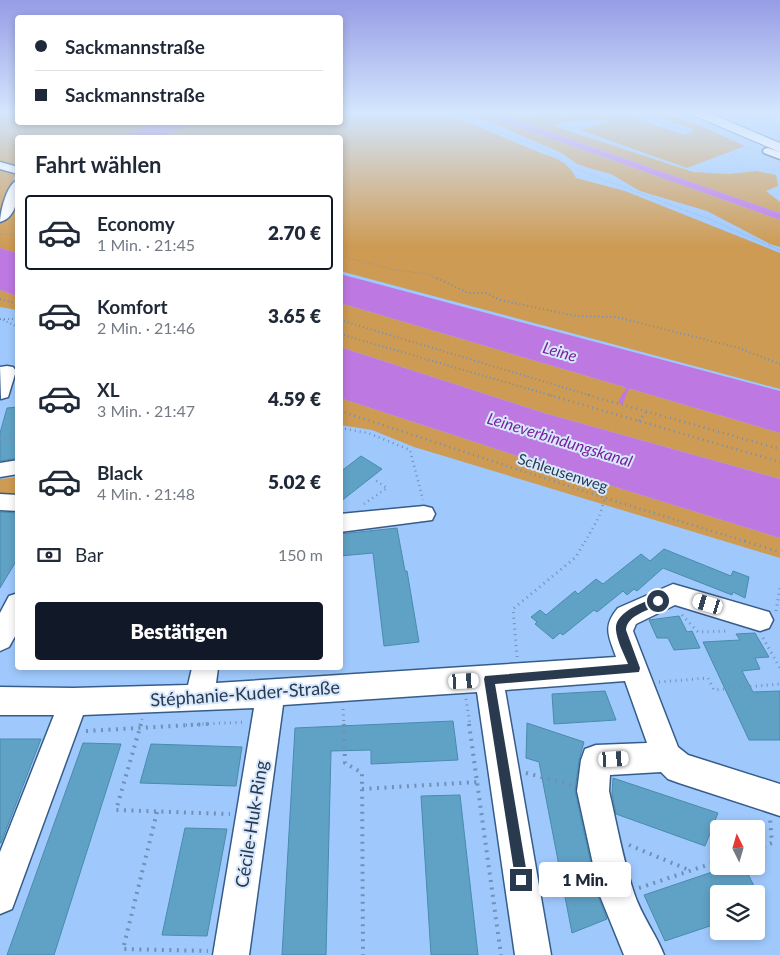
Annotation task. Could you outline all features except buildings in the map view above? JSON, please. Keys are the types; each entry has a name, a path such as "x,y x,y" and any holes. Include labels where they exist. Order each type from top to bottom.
{"street":[{"path":"0,165 15,170"},
{"path":"0,218 6,212 15,190"},
{"path":"0,372 6,371 6,393"},
{"path":"0,470 15,468"},
{"path":"0,502 15,502"},
{"path":"343,523 424,514"},
{"path":"760,620 673,594 627,616 621,623 620,630 667,757 679,768 774,798"},
{"path":"0,639 15,610"},
{"path":"199,698 205,670"},
{"name":"Stéphanie-Kuder-Straße","path":"0,701 73,702 199,698 269,707 342,687 491,679 638,676"},
{"path":"491,679 490,775 533,955"},
{"path":"0,897 73,702"},
{"name":"Cécile-Huk-Ring","path":"232,953 269,707"},
{"path":"646,955 639,947 617,896 593,791 596,760 667,757"}],"path":[{"path":"557,158 581,171 709,219 780,250"},
{"path":"732,158 744,164"},
{"path":"0,234 15,235"},
{"path":"343,257 396,270 427,274 468,293 486,293 500,300 576,316 616,317 739,348 780,364"},
{"path":"0,299 15,303"},
{"path":"1,319 15,319"},
{"path":"1,319 15,325"},
{"path":"343,321 615,403 780,449"},
{"path":"343,335 780,462"},
{"name":"Schleusenweg","path":"343,412 605,498 780,552"},
{"path":"639,421 646,412"},
{"path":"343,429 368,433 410,450 426,510 424,514"},
{"path":"0,439 15,436"},
{"path":"364,504 387,488 375,480"},
{"path":"501,955 490,775 491,679 513,609 576,557 599,517 605,498"},
{"path":"760,620 758,629 780,668"},
{"path":"638,676 708,678 714,690 780,684"},
{"path":"342,687 345,763 362,773 363,955"},
{"path":"148,700 116,810 252,815"},
{"path":"62,731 140,729 269,707"},
{"path":"362,788 490,775 593,791"},
{"path":"765,846 772,843 774,798"},
{"path":"157,812 123,948 232,953"},
{"path":"603,835 690,870"},
{"path":"617,896 710,864"}],"shaded area":[{"path":"0,158 15,158 15,166 0,162"},
{"path":"343,158 554,158 567,165 576,178 625,191 780,253 780,389 343,272"},
{"path":"568,158 604,158 780,220 780,247 770,244 707,211 640,191 611,174 577,164"},
{"path":"622,158 649,158 693,172 729,174 756,171 776,175 778,186 766,191 780,202 780,213"},
{"path":"658,158 715,158 687,168"},
{"path":"0,167 12,171 15,176 0,212"},
{"path":"15,200 15,252 0,248 0,222"},
{"path":"0,290 15,295 15,310 0,307"},
{"path":"343,304 780,433 780,479 544,413 343,348"},
{"path":"343,399 554,468 780,538 780,558 414,447 372,430 343,425"},
{"path":"15,477 15,498 0,500 0,479"}],"water":[{"path":"604,158 622,158 780,213 780,220"},
{"path":"0,248 15,252 15,295 0,290"},
{"name":"Leine","path":"343,275 780,391 780,433 343,304"},
{"name":"Leineverbindungskanal","path":"343,348 544,413 780,479 780,538 554,468 343,399"}],"waterway":[{"path":"624,396 630,383"},
{"path":"621,402 624,395"}],"route":[{"path":"521,880 489,679 635,668 620,630 621,623 627,616 658,601"}]}
